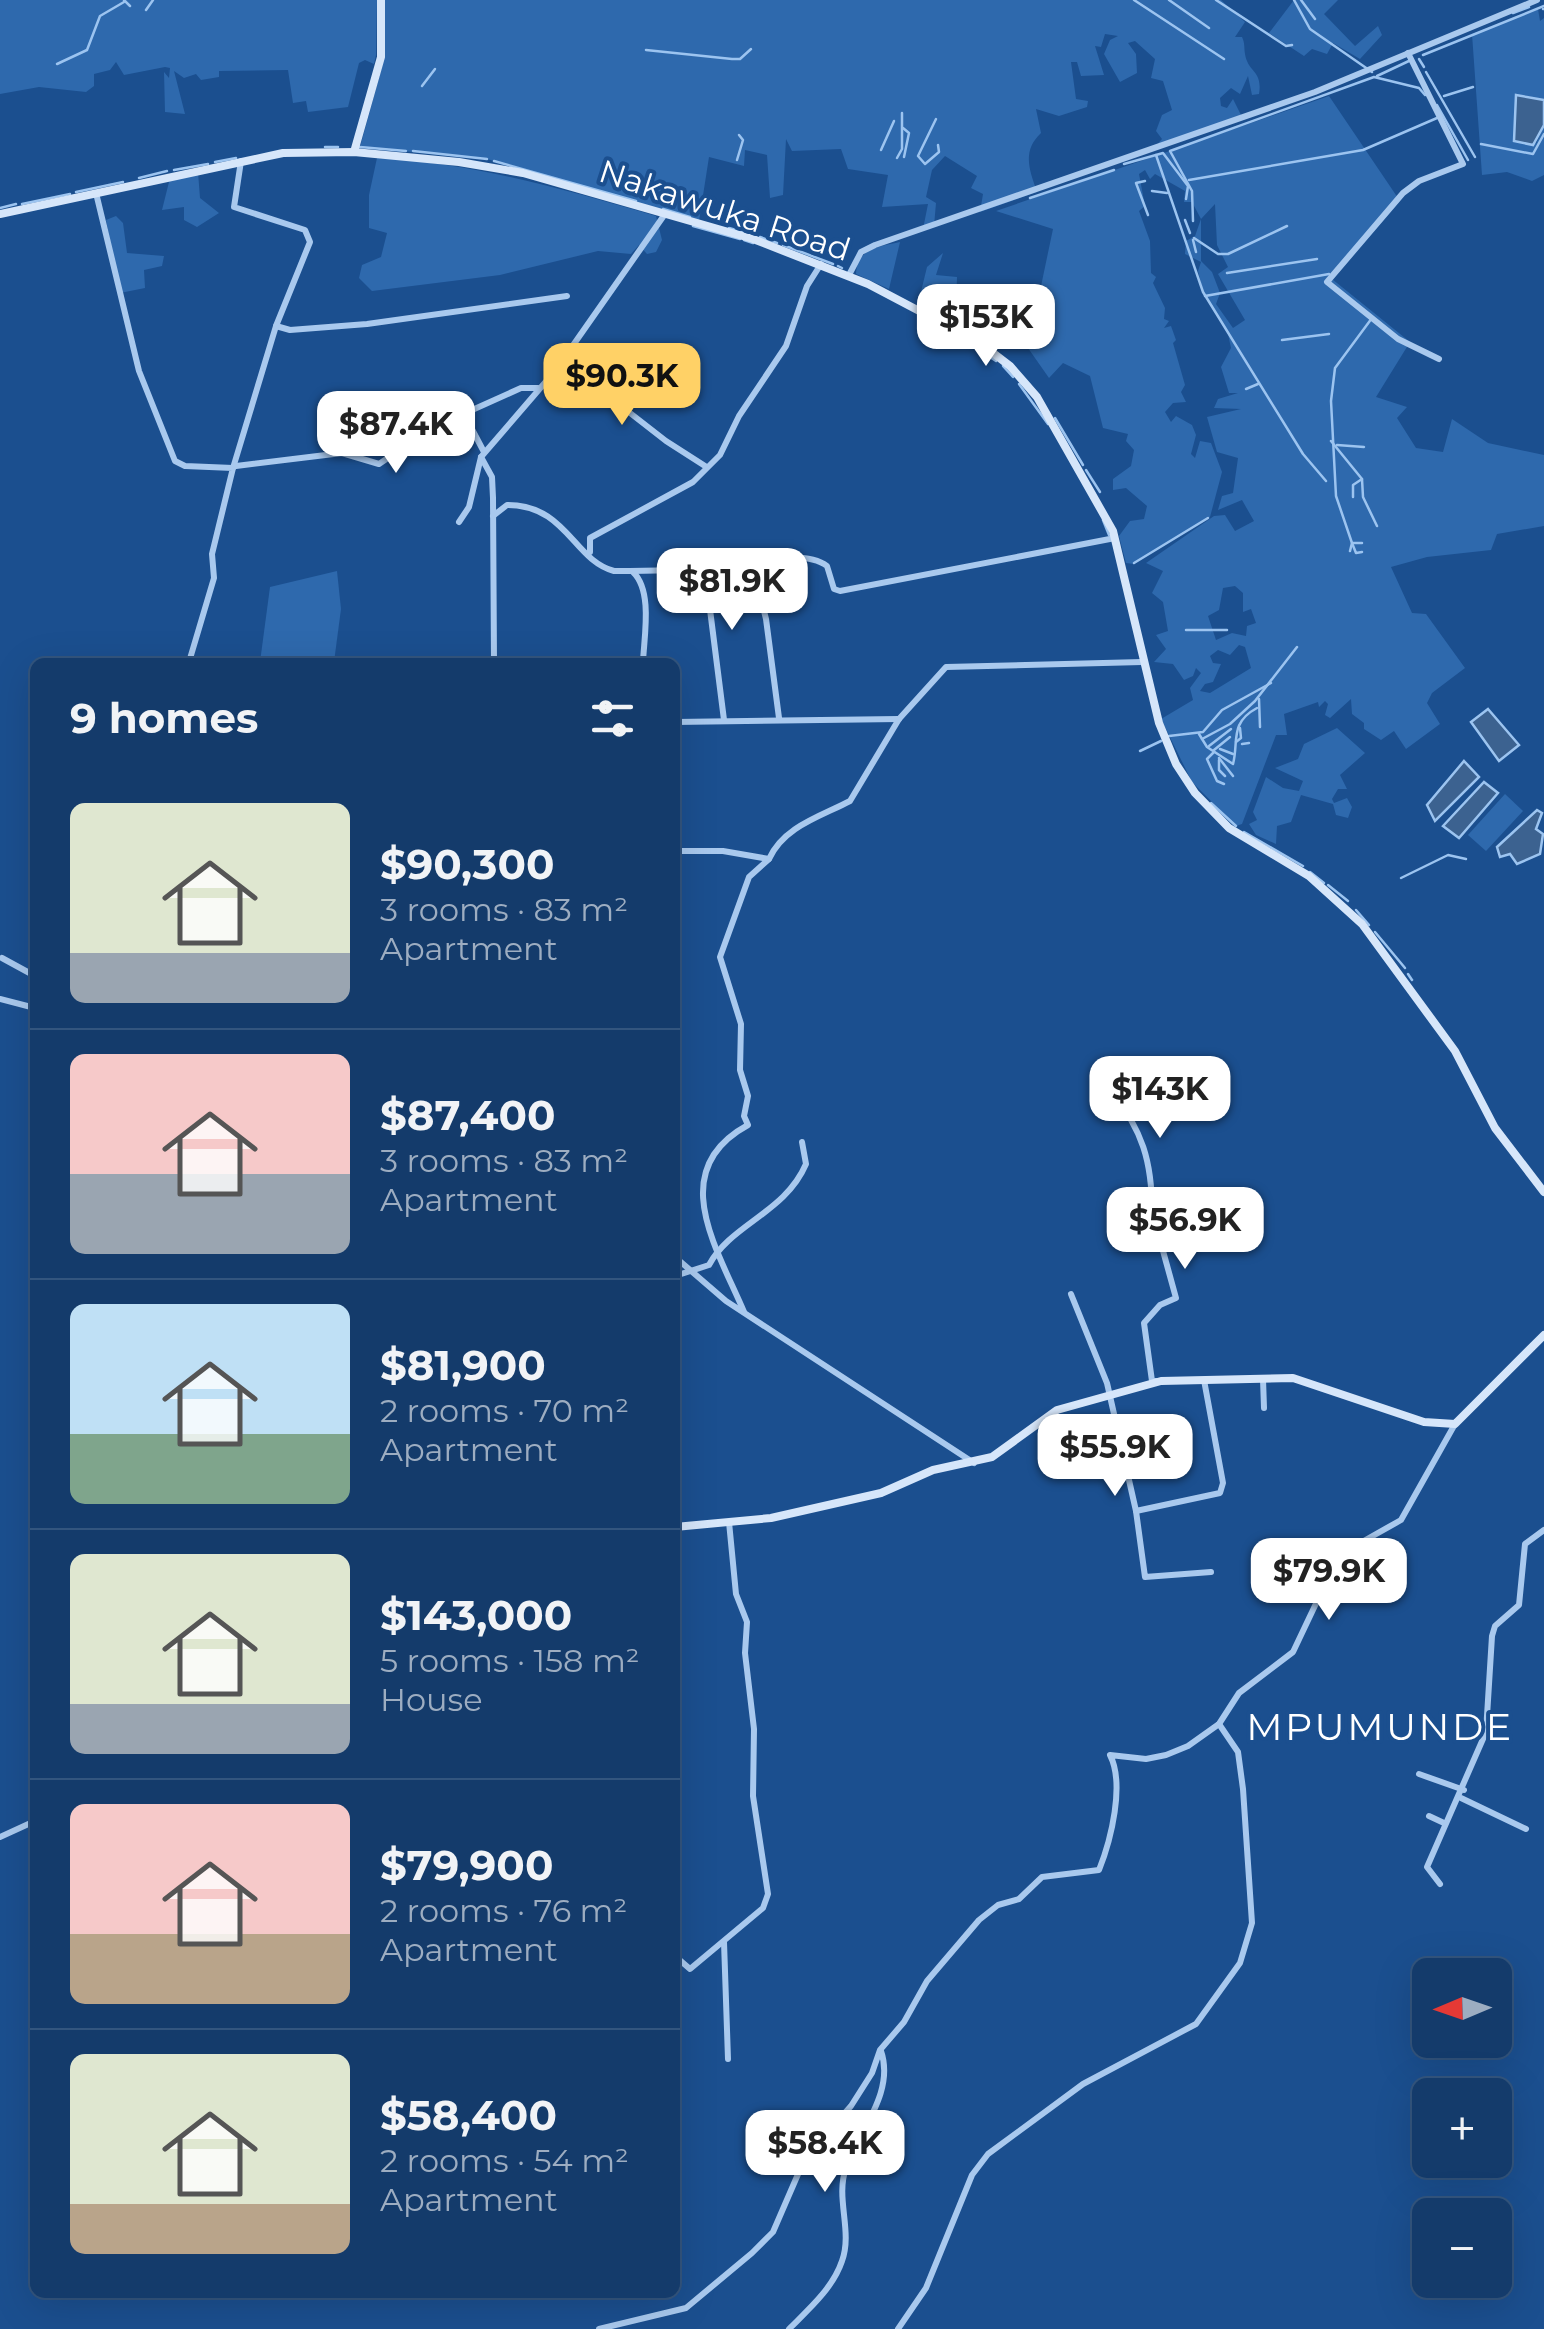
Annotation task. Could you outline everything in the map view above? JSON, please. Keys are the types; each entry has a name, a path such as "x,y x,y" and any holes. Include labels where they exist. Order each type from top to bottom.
{"main road":[{"path":"354,152 381,57 382,0"},
{"name":"Nakawuka Road","path":"0,214 242,161 296,152 354,152 522,173 664,214 821,263 956,328 1010,366 1062,434 1116,538 1142,662 1168,748 1194,793 1229,828 1308,876 1362,924 1455,1051 1496,1128 1544,1192"},
{"path":"680,1527 848,1503 933,1470 975,1463 1005,1450 1025,1430 1057,1410 1160,1381 1293,1378 1424,1422 1455,1424 1544,1335"}],"street":[{"path":"849,275 866,248 1315,92 1537,0"},
{"path":"1408,53 1465,160 1403,193 1326,282 1398,340 1439,359"},
{"path":"190,658 214,578 212,554 235,467 276,326 310,239 305,230 234,207 242,161"},
{"path":"96,193 139,371 175,461 183,466 235,467 342,454 380,464 432,428 521,388 538,388"},
{"path":"459,522 469,507 482,455 562,360 664,214"},
{"path":"592,556 590,538 694,482 720,455 739,416 786,346 807,286 821,263"},
{"path":"276,326 290,330 367,324 567,296"},
{"path":"562,360 666,441 706,466"},
{"path":"464,414 492,477 494,658"},
{"path":"493,500 503,507 522,506 542,513 564,528 602,568 646,571 712,568 751,559 822,561 834,589 840,591 1116,538"},
{"path":"493,516 503,507"},
{"path":"751,559 766,619 779,718"},
{"path":"696,568 706,578 724,720"},
{"path":"706,578 712,568"},
{"path":"632,571 640,579 645,619 642,658"},
{"path":"640,579 646,571"},
{"path":"744,1312 703,1212 704,1172 723,1142 748,1125 744,1116 748,1096 740,1070 742,1024 720,957 749,877 784,840 818,813 850,802 899,719 946,667 1142,662"},
{"path":"680,722 899,719"},
{"path":"680,851 723,851 769,859"},
{"path":"2,958 30,973"},
{"path":"0,999 30,1007"},
{"path":"1112,1092 1138,1125 1151,1170 1152,1211 1176,1298 1160,1305 1144,1322 1152,1381 1160,1381"},
{"path":"680,1274 710,1266 717,1246 781,1203 806,1164 802,1142"},
{"path":"1140,1214 1152,1211"},
{"path":"680,1260 744,1312 975,1463"},
{"path":"1071,1294 1110,1396 1136,1511 1145,1576 1211,1572"},
{"path":"1263,1377 1264,1408"},
{"path":"1136,1511 1220,1494 1223,1483 1204,1380"},
{"path":"599,2329 686,2308 773,2232 806,2158 850,2106 872,2073 880,2050 932,1974 989,1910 1019,1899 1042,1876 1099,1870 1116,1794 1116,1766 1110,1754 1146,1759 1166,1755 1188,1746 1219,1724 1240,1693 1293,1652 1339,1554 1402,1520 1455,1424"},
{"path":"680,1960 690,1969 762,1908 768,1894 753,1796 754,1729 745,1653 747,1622 736,1594 730,1522"},
{"path":"1440,1884 1427,1870 1486,1732 1492,1636 1495,1626 1519,1605 1525,1544 1544,1530"},
{"path":"898,2329 926,2288 972,2175 988,2154 1083,2084 1196,2024 1240,1963 1252,1924 1243,1789 1238,1752 1219,1724"},
{"path":"1419,1774 1526,1828"},
{"path":"1429,1816 1444,1823"},
{"path":"0,1837 30,1822"},
{"path":"724,1940 728,2059"},
{"path":"790,2329 821,2297 842,2264 846,2247 842,2181 882,2089 886,2067 880,2050"}],"shaded area":[{"path":"0,0 377,0 376,55 374,64 365,60 359,63 348,107 308,112 306,101 293,103 288,70 219,71 219,77 201,80 196,74 184,78 174,71 185,114 165,112 164,72 169,78 170,68 165,67 124,75 116,62 110,70 94,74 94,86 86,92 39,87 0,94"},
{"path":"384,0 1221,0 1245,22 1235,37 1243,39 1247,60 1259,80 1259,94 1252,95 1248,76 1240,94 1231,88 1220,98 1221,106 1227,108 1233,99 1243,119 1155,147 1162,139 1156,131 1162,115 1172,110 1163,81 1151,78 1155,59 1135,41 1128,43 1136,54 1137,73 1120,82 1104,54 1110,40 1118,36 1105,34 1101,47 1095,46 1104,75 1081,76 1077,62 1071,62 1076,99 1088,101 1087,107 1059,116 1036,109 1041,133 1031,147 1029,161 1037,192 980,212 983,194 971,188 977,176 945,156 932,170 926,197 936,203 934,226 923,229 928,204 882,207 888,175 848,169 841,149 792,151 786,139 783,195 770,198 767,155 745,150 744,166 709,157 699,221 487,159 360,147 382,67"},
{"path":"1294,0 1338,0 1324,14 1355,46 1378,26 1382,35 1360,59 1333,43 1327,54 1312,49 1304,56 1269,33"},
{"path":"1538,9 1540,21 1544,18 1544,100 1523,95 1536,144 1544,125 1544,175 1532,181 1507,172 1482,175 1472,34"},
{"path":"1516,95 1544,100 1544,125 1533,145 1514,141"},
{"path":"1329,96 1400,201 1332,279 1410,342 1376,397 1407,407 1397,418 1416,448 1443,452 1452,419 1488,443 1544,455 1544,526 1497,534 1491,550 1427,557 1391,567 1412,613 1426,614 1465,668 1432,693 1427,703 1440,724 1406,749 1394,731 1381,740 1364,729 1364,723 1352,714 1351,699 1330,718 1325,715 1325,701 1319,707 1318,702 1284,714 1287,735 1276,735 1242,824 1236,826 1192,782 1161,719 1193,700 1190,688 1201,673 1196,668 1193,676 1184,680 1173,664 1154,662 1166,649 1156,635 1168,631 1163,602 1152,593 1163,571 1146,563 1214,516 1225,515 1235,531 1254,521 1242,500 1218,510 1222,496 1233,493 1238,458 1217,452 1207,417 1241,409 1214,408 1218,399 1238,393 1229,393 1221,367 1231,348 1228,334 1203,292 1198,271 1201,262 1185,254 1186,241 1195,236 1201,219 1192,202 1184,202 1185,191 1155,174 1150,179 1145,170 1139,174 1145,206 1139,211 1150,241 1151,273 1156,277 1153,283 1165,308 1164,319 1169,321 1164,328 1171,326 1176,340 1173,343 1185,385 1181,392 1186,402 1173,403 1165,412 1171,422 1176,416 1192,425 1196,435 1191,454 1195,458 1200,441 1211,443 1222,472 1210,517 1134,564 1126,563 1119,536 1130,521 1144,519 1147,506 1126,488 1113,490 1113,479 1131,466 1134,450 1126,441 1128,434 1103,428 1090,376 1063,363 1049,378 1028,348 1053,229 996,211","holes":["1215,204 1217,245 1228,267 1218,274 1245,320 1233,328 1216,304 1220,293 1212,272 1201,261 1201,219","1235,586 1243,593 1243,612 1251,609 1256,623 1247,626 1246,636 1232,633 1216,640 1208,616 1219,610 1223,588","1239,645 1245,647 1251,668 1210,693 1200,691 1213,682 1221,664 1213,663 1210,656 1218,650 1230,655"]},
{"path":"377,158 483,171 656,216 662,240 656,252 647,254 639,245 631,254 598,251 500,275 372,291 359,278 362,265 381,257 387,233 369,228 369,195"},
{"path":"198,172 200,198 219,213 197,227 184,220 184,207 162,210 170,178"},
{"path":"116,216 123,223 127,253 164,256 162,266 144,270 145,288 120,293 106,220"},
{"path":"900,242 889,289 856,274 865,254"},
{"path":"943,253 936,275 957,277 956,308 938,307 933,311 918,304 927,267"},
{"path":"337,571 341,609 335,658 261,658 270,587"},
{"path":"1488,709 1519,745 1499,761 1471,722"},
{"path":"1337,728 1365,753 1340,775 1347,789 1338,789 1332,799 1334,803 1347,798 1352,807 1348,818 1336,815 1333,804 1301,795 1291,822 1277,826 1276,844 1256,835 1249,824 1257,820 1253,812 1266,777 1283,788 1299,791 1303,781 1275,768 1298,759 1304,744"},
{"path":"1464,761 1479,777 1435,821 1427,805"},
{"path":"1484,782 1498,793 1459,838 1443,826"},
{"path":"1505,794 1523,811 1486,851 1468,835"},
{"path":"1537,810 1542,813 1536,829 1543,834 1540,854 1517,864 1510,854 1500,857 1497,847"}],"waterway":[{"path":"124,0 130,6"},
{"path":"146,10 153,0"},
{"path":"1134,0 1224,59"},
{"path":"1169,0 1209,28"},
{"path":"1216,0 1286,46 1292,45"},
{"path":"1294,0 1310,29 1372,72"},
{"path":"1301,0 1315,19"},
{"path":"57,64 87,50 100,16 124,2"},
{"path":"1423,55 1544,6"},
{"path":"1513,13 1529,7"},
{"path":"646,50 740,59 751,49"},
{"path":"1419,59 1424,67"},
{"path":"1377,76 1411,60"},
{"path":"422,86 435,69"},
{"path":"1426,72 1475,157"},
{"path":"1193,221 1192,191 1170,151 1374,77 1419,88 1425,95"},
{"path":"1444,96 1473,87"},
{"path":"1437,105 1468,160"},
{"path":"897,158 902,149 902,113"},
{"path":"1189,180 1363,150 1437,118"},
{"path":"936,119 918,156 925,164 939,152 938,145"},
{"path":"881,150 894,121"},
{"path":"903,128 909,133 904,157"},
{"path":"1481,144 1533,154 1544,134"},
{"path":"737,160 743,140 739,135"},
{"path":"325,147 338,147"},
{"path":"360,147 406,151"},
{"path":"413,151 487,159"},
{"path":"1124,164 1163,153 1188,186 1186,199"},
{"path":"1156,155 1203,292 1303,454 1326,481"},
{"path":"215,162 236,158"},
{"path":"494,161 636,201"},
{"path":"174,170 208,164"},
{"path":"1030,198 1114,170"},
{"path":"139,178 167,171"},
{"path":"1145,181 1136,183 1148,215"},
{"path":"76,192 123,182"},
{"path":"1152,191 1167,193"},
{"path":"22,204 70,194"},
{"path":"0,208 16,204"},
{"path":"663,209 690,217"},
{"path":"1185,220 1190,233"},
{"path":"693,226 740,239"},
{"path":"1194,238 1218,254 1228,254 1287,226"},
{"path":"729,228 743,232"},
{"path":"760,237 777,243"},
{"path":"744,240 753,243"},
{"path":"1193,240 1196,252"},
{"path":"783,245 833,264"},
{"path":"1227,273 1317,259"},
{"path":"838,266 842,268"},
{"path":"1205,296 1329,274"},
{"path":"1350,551 1352,543 1336,496 1331,401 1335,368 1372,318"},
{"path":"955,334 996,361"},
{"path":"1282,340 1329,334"},
{"path":"1003,366 1013,377"},
{"path":"1019,384 1048,424"},
{"path":"1246,389 1258,384"},
{"path":"1055,418 1083,465"},
{"path":"1331,441 1362,479 1363,497 1377,526"},
{"path":"1337,445 1364,447"},
{"path":"1086,470 1100,492"},
{"path":"1353,497 1353,485 1362,479"},
{"path":"1134,563 1208,518"},
{"path":"1103,520 1109,535"},
{"path":"1352,543 1356,553 1362,552"},
{"path":"1353,543 1362,543"},
{"path":"1186,630 1227,630"},
{"path":"1202,739 1230,724 1255,701 1297,647"},
{"path":"1169,736 1203,732 1222,710 1271,683"},
{"path":"1259,699 1260,727"},
{"path":"1199,734 1207,747 1233,764 1239,727 1257,708"},
{"path":"1236,742 1241,738 1240,728"},
{"path":"1209,746 1231,729"},
{"path":"1214,750 1230,737"},
{"path":"1140,751 1161,741"},
{"path":"1242,744 1249,743"},
{"path":"1220,749 1233,754"},
{"path":"1214,752 1207,759 1217,781 1224,784"},
{"path":"1219,758 1233,776"},
{"path":"1219,760 1219,770 1225,776"},
{"path":"1211,803 1236,826"},
{"path":"1244,832 1303,866"},
{"path":"1401,878 1448,855 1466,859"},
{"path":"1310,872 1324,883"},
{"path":"1328,885 1348,901"},
{"path":"1356,910 1369,925"},
{"path":"1375,932 1405,968"},
{"path":"1408,974 1412,980"}],"district":[{"name":"MPUMUNDE","path":"1380,1726"}]}
